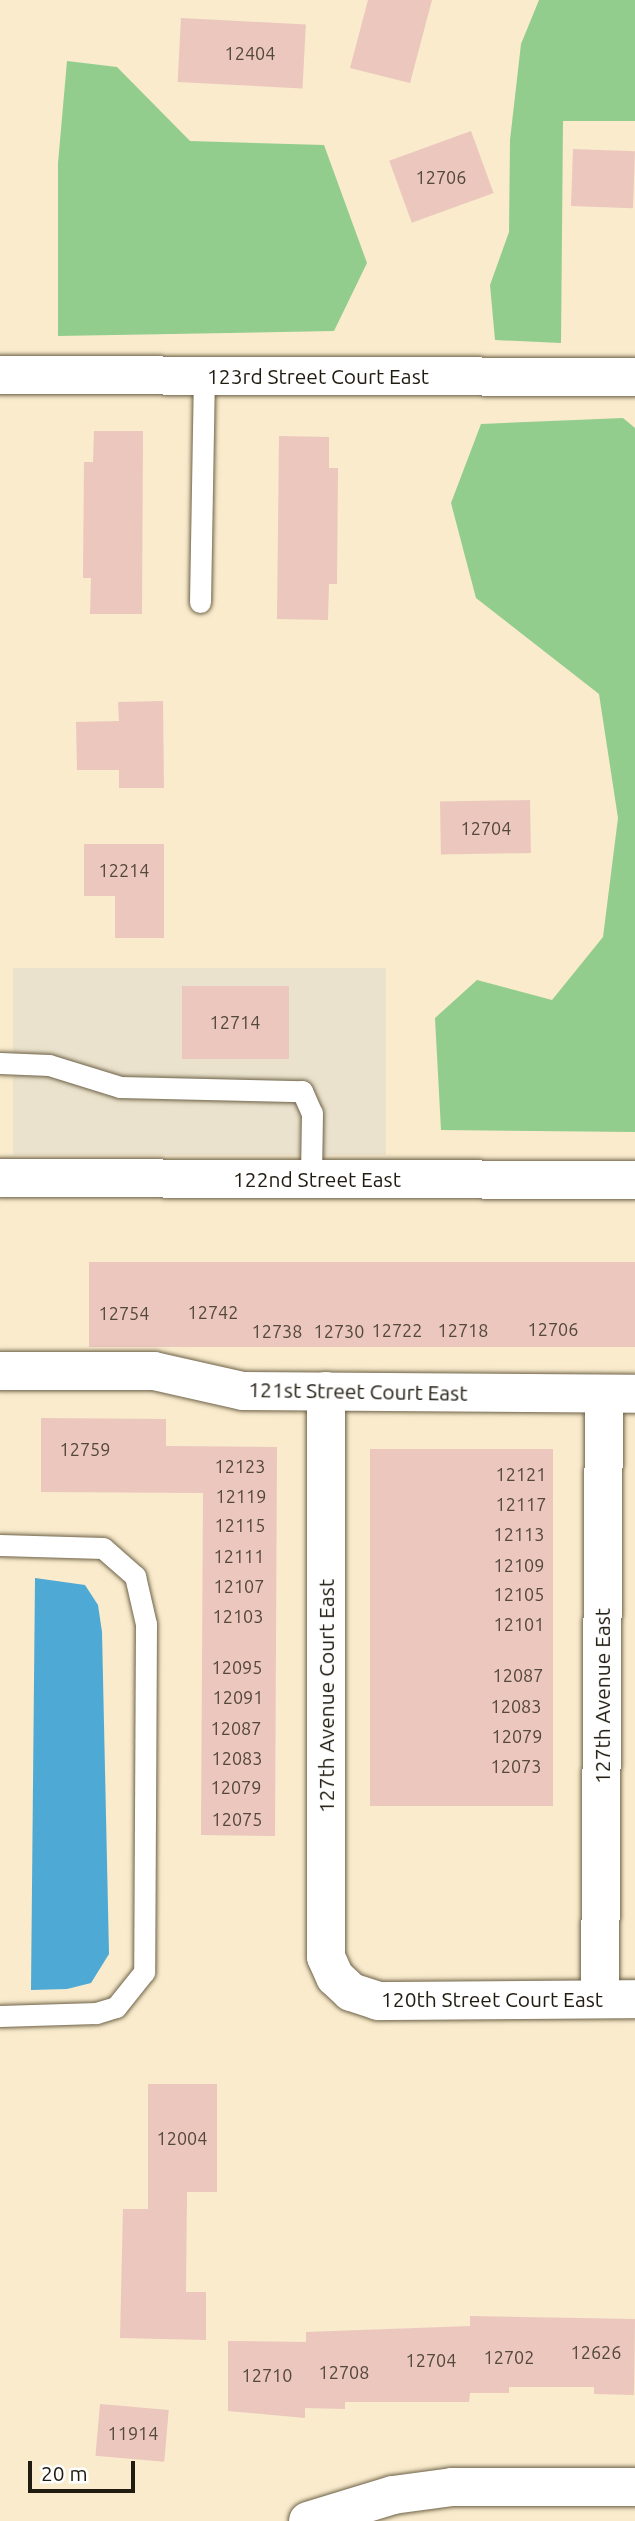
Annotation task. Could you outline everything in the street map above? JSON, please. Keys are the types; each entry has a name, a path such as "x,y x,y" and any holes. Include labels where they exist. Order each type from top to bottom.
{"street":[{"name":"123rd Street Court East","path":"0,374 635,377"},
{"name":"122nd Street East","path":"0,1178 635,1180"},
{"name":"121st Street Court East","path":"0,1371 154,1371 243,1391 619,1394"},
{"name":"127th Avenue Court East","path":"326,1391 326,1958 351,1992"},
{"name":"127th Avenue East","path":"618,1999 619,1394"},
{"name":"120th Street Court East","path":"351,1992 378,2001 618,1999"},
{"path":"308,2521 393,2495 452,2487 635,2487"}],"lane":[{"path":"200,602 204,375"},
{"path":"0,1063 49,1065 120,1087 302,1091 312,1113 311,1179"},
{"path":"0,1545 103,1548 135,1576 146,1624 144,1972 116,2007 96,2013 0,2016"}],"shaded area":[{"path":"13,968 386,968 386,1155 13,1155"}],"green space":[{"path":"539,0 635,0 635,121 563,121 561,343 495,340 490,285 509,232 510,140 521,44"},
{"path":"67,61 117,67 190,141 324,145 367,263 334,331 58,336 58,163"},
{"path":"623,418 635,428 635,1132 441,1130 435,1018 477,980 552,1000 603,937 618,818 599,694 476,598 451,503 481,424"}],"water":[{"path":"35,1578 85,1585 98,1605 102,1632 109,1954 91,1983 67,1989 31,1990"}],"building":[{"path":"368,0 432,0 410,83 350,68"},
{"path":"181,18 306,25 302,88 178,82"},
{"path":"471,131 494,193 412,223 389,161"},
{"path":"573,149 635,151 633,208 571,206"},
{"path":"94,431 143,431 142,614 90,614 91,578 83,578 84,462 93,462"},
{"path":"279,436 329,437 329,468 338,468 337,584 329,584 328,620 277,619"},
{"path":"163,701 164,788 119,788 119,770 77,770 76,722 119,721 118,702"},
{"path":"530,800 531,853 441,855 440,802"},
{"path":"84,844 164,844 164,938 115,938 115,896 84,896"},
{"path":"182,986 289,986 289,1059 182,1059"},
{"path":"89,1262 635,1262 635,1347 89,1347"},
{"path":"41,1418 166,1419 166,1446 277,1447 275,1836 201,1835 203,1493 41,1492"},
{"path":"370,1449 553,1449 553,1806 370,1806"},
{"path":"148,2084 217,2084 217,2192 187,2192 186,2292 206,2292 206,2340 120,2338 123,2209 148,2209"},
{"path":"470,2316 635,2319 634,2395 594,2394 594,2387 509,2387 509,2393 470,2393 469,2402 345,2402 345,2409 305,2408 305,2418 228,2411 228,2341 306,2342 306,2332 470,2326"},
{"path":"100,2404 169,2410 164,2462 95,2456"}]}
